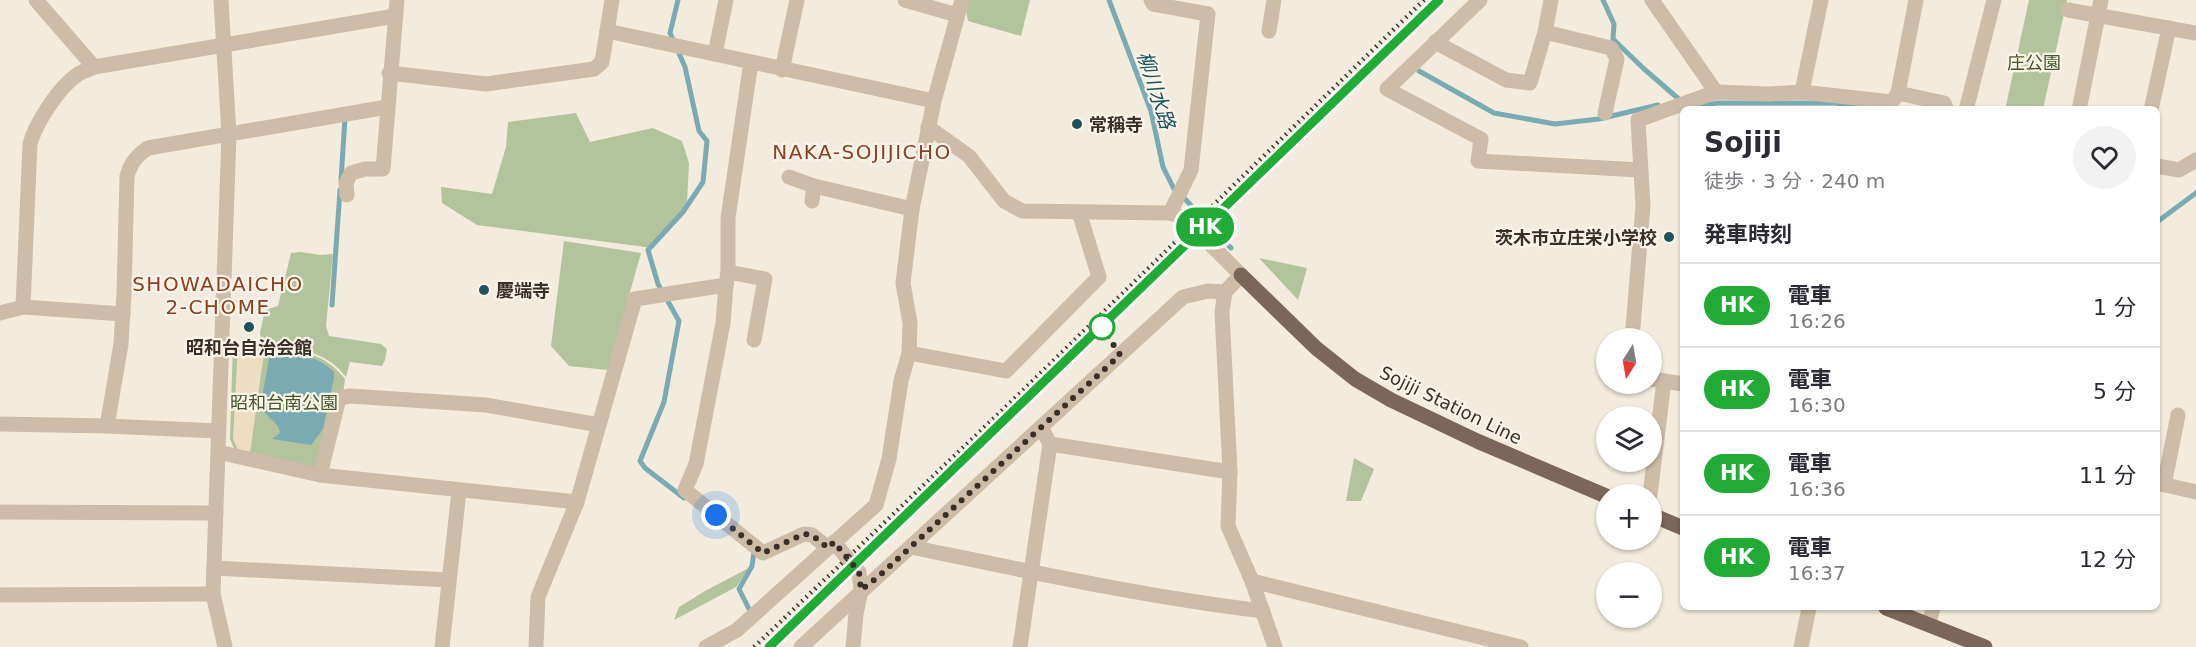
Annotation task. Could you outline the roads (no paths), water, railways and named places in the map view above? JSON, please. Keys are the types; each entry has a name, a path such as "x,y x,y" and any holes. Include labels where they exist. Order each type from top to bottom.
{"main road":[{"name":"Sojiji Station Line","path":"1241,275 1316,348 1355,379 1391,400 1477,441 1596,492"},
{"path":"1662,519 1680,527"},
{"path":"1891,610 1985,647"}],"street":[{"path":"36,0 94,67"},
{"path":"221,0 229,135 213,594 225,647"},
{"path":"347,195 346,183 351,173 366,169 383,169 389,73 397,0"},
{"path":"389,73 486,84 594,69 602,62 612,0"},
{"path":"715,54 726,0"},
{"path":"782,70 797,0"},
{"path":"706,647 737,630 876,505 889,459 901,381 909,353 910,323 903,283 912,208 934,101 960,7 904,0"},
{"path":"1151,0 1153,4 1208,14 1191,170 1170,213"},
{"path":"1269,31 1274,0"},
{"path":"1480,0 1387,89 1481,139 1478,161 1640,170"},
{"path":"1435,42 1506,80 1530,83 1545,32 1551,0"},
{"path":"1652,0 1716,92"},
{"path":"1802,92 1821,0"},
{"path":"1633,328 1643,206 1638,120 1716,92 1769,94 1802,92 1892,102 1898,93 1916,0"},
{"path":"1967,106 1994,0"},
{"path":"2080,106 2100,7"},
{"path":"2068,10 2100,7 2169,28 2196,33"},
{"path":"23,307 30,144 33,131 66,85 78,74 94,67 394,16"},
{"path":"2152,106 2169,28"},
{"path":"607,30 782,70 934,101"},
{"path":"1545,32 1611,48 1617,59 1605,113"},
{"path":"751,62 728,218 727,279 723,323 696,464 685,490 763,553 804,534 812,535 831,545 859,572 861,590 855,614 853,647"},
{"path":"1898,93 1944,103 1945,106"},
{"path":"106,426 121,344 127,176 131,163 148,148 387,107"},
{"path":"928,127 969,156 1004,201 1022,211 1170,213 1184,218 1241,275 1225,292 1222,312 1230,472 1228,526 1252,582 1275,647"},
{"path":"2160,167 2179,170 2196,160"},
{"path":"789,177 813,193 912,208"},
{"path":"909,353 1006,371 1099,277 1079,212"},
{"path":"536,647 538,597 577,502 635,299 727,279 765,279 754,340"},
{"path":"801,647 1183,297 1208,291 1225,292"},
{"path":"0,313 23,307 123,314"},
{"path":"1662,381 1680,384"},
{"path":"1651,484 1657,394"},
{"path":"320,475 339,398 350,396 486,405 599,425"},
{"path":"2178,415 2160,484 2196,492"},
{"path":"0,424 218,431"},
{"path":"1020,647 1050,444 1041,427"},
{"path":"1050,444 1230,472"},
{"path":"218,452 320,475 577,502"},
{"path":"442,647 459,491"},
{"path":"0,512 216,513"},
{"path":"911,547 1032,572 1263,611"},
{"path":"214,567 449,580"},
{"path":"1252,582 1490,644 1521,647"},
{"path":"0,595 213,594"},
{"path":"1801,647 1809,610"},
{"path":"1929,624 1932,610"}],"water":[{"path":"281,348 316,359 334,372 323,429 311,445 272,439 280,433 278,426 260,408 270,353 274,349"}],"waterway":[{"path":"678,0 670,33 685,67 699,131 707,141 703,182 683,212 648,250 658,284 679,321 664,402 640,461 645,468 684,498"},
{"name":"柳川水路","path":"1109,0 1151,111 1163,167 1174,189"},
{"path":"1603,0 1614,24 1613,39 1681,101"},
{"path":"1419,71 1494,113 1555,124 1599,119 1658,105"},
{"path":"1704,106 1717,103 1836,103 1855,106"},
{"path":"341,180 345,118"},
{"path":"332,305 340,190"},
{"path":"2160,220 2196,193"},
{"name":"柳川水路","path":"1184,198 1231,248"},
{"path":"749,609 739,589 752,566 753,551"}],"railway":[{"path":"754,647 1014,399 1424,0"},
{"path":"1020,405 1439,0"},
{"path":"770,647 1003,421"}],"train":[{"name":"HK","path":"769,647 1439,0"}],"place":[{"name":"常稱寺","path":"1077,124"},
{"name":"茨木市立庄栄小学校","path":"1669,237"},
{"name":"慶端寺","path":"484,290"},
{"name":"昭和台自治会館","path":"249,327"}],"district":[{"name":"NAKA-SOJIJICHO","path":"862,152"},
{"name":"SHOWADAICHO 2-CHOME","path":"218,296"}],"park label":[{"name":"庄公園","path":"2034,62"},
{"name":"昭和台南公園","path":"284,402"}]}
